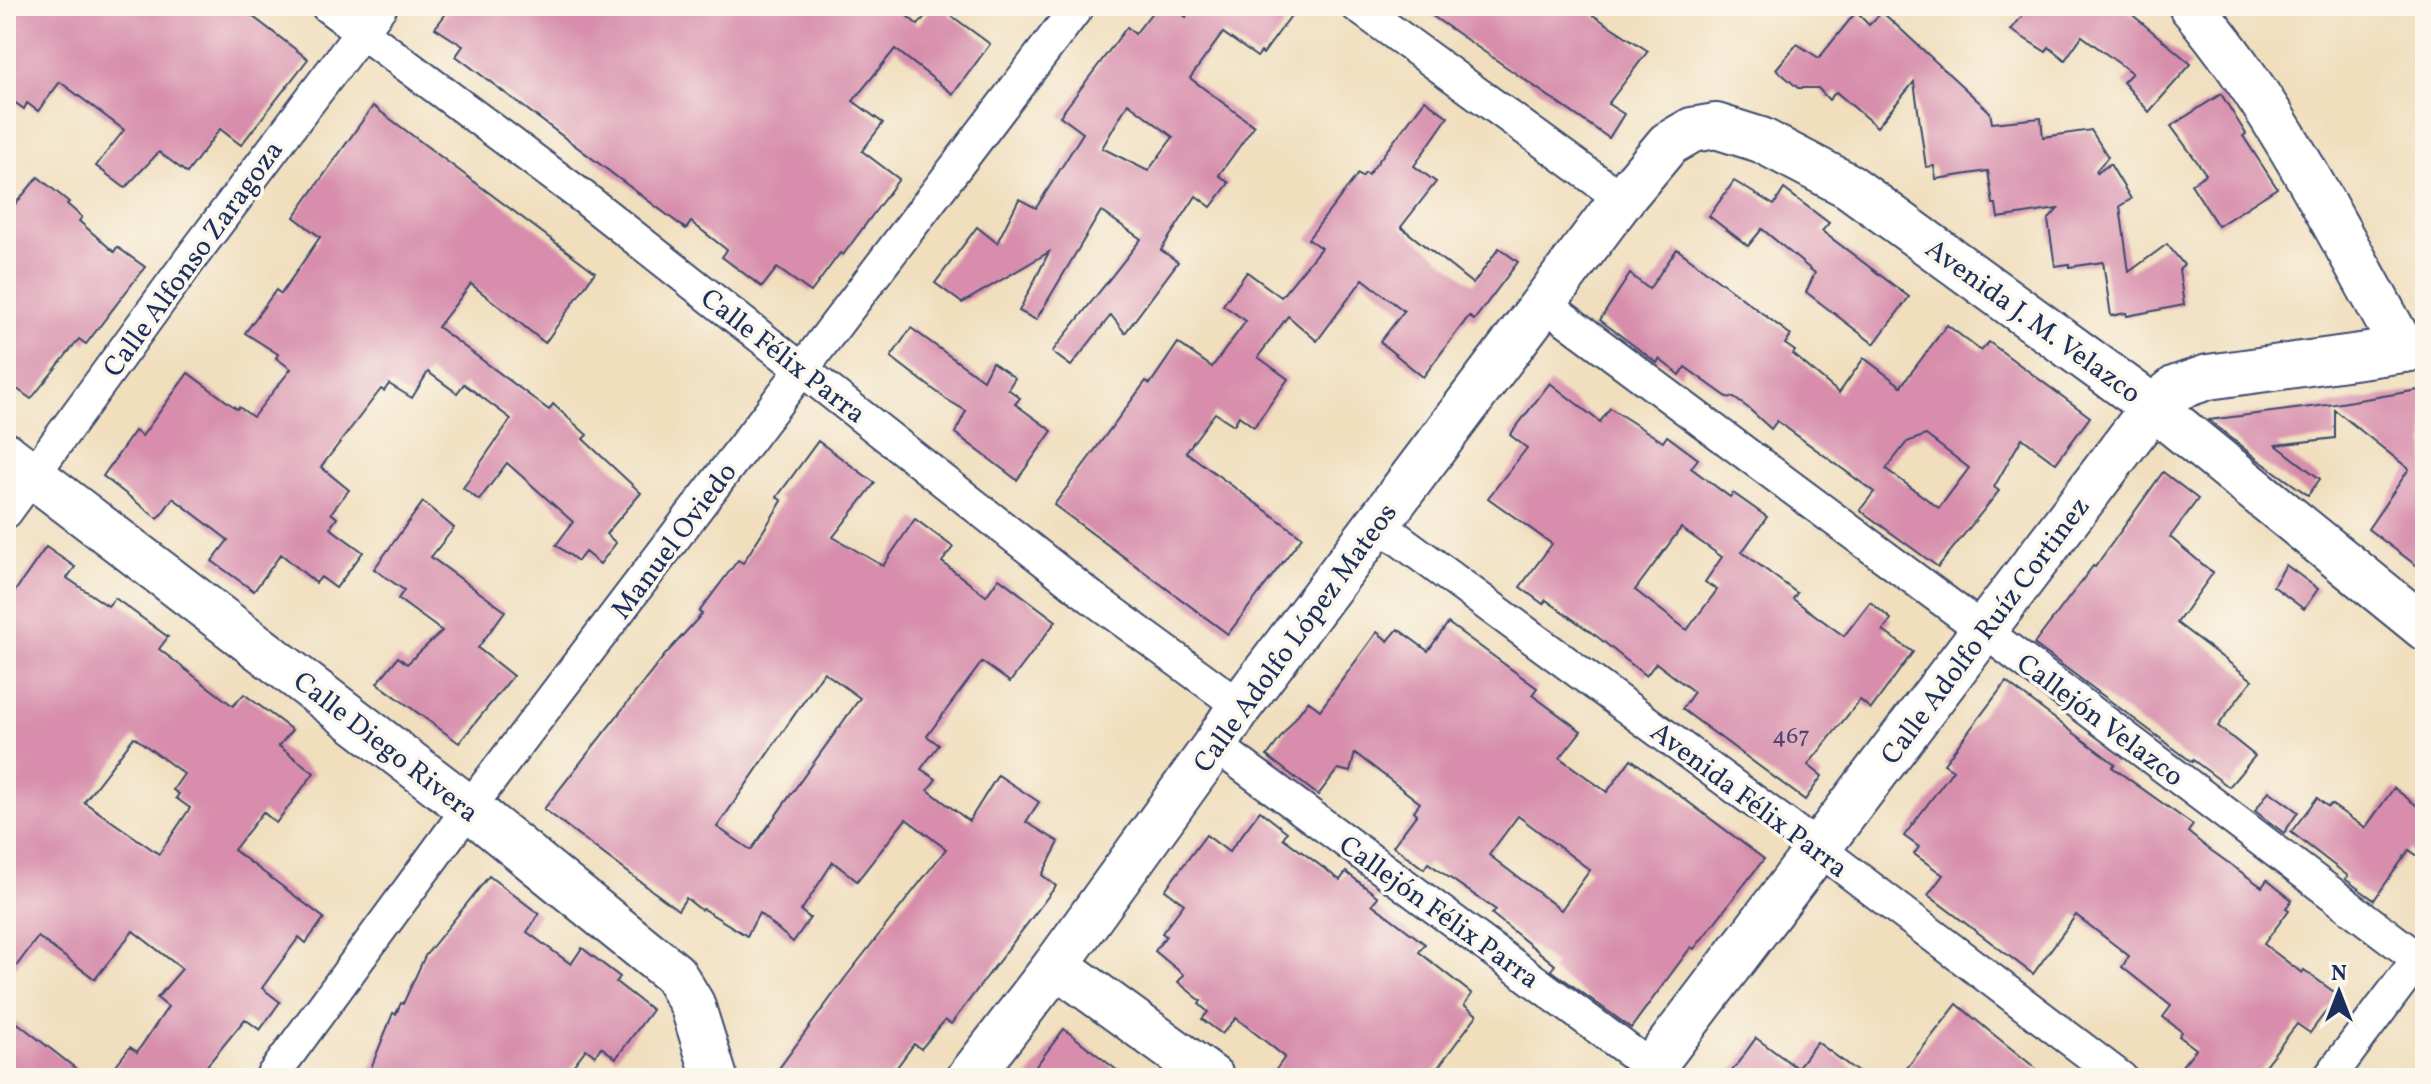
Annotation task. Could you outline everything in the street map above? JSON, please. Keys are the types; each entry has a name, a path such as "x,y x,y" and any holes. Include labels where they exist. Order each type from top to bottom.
{"street":[{"name":"Calle Félix Parra","path":"327,6 583,197 1091,597 1240,706"},
{"name":"Calle Alfonso Zaragoza","path":"6,512 20,465 191,258 381,6"},
{"name":"Manuel Oviedo","path":"271,1078 469,808 1078,6"},
{"path":"1357,6 1622,199"},
{"path":"2191,6 2226,47 2414,348"},
{"name":"Avenida J. M. Velazco","path":"1622,199 1668,144 1692,130 1716,126 1744,133 1849,186 2153,407 2425,628"},
{"name":"Calle Adolfo López Mateos","path":"969,1078 1056,965 1240,706 1622,199"},
{"name":"Callejón Velazco","path":"1545,304 2423,957"},
{"name":"Calle Adolfo Ruíz Cortinez","path":"1654,1074 1819,849 2153,407 2176,388 2208,377 2414,348"},
{"name":"Calle Diego Rivera","path":"20,465 469,808 674,974 692,1004 715,1078"},
{"name":"Avenida Félix Parra","path":"1377,523 1819,849 2121,1078"},
{"name":"Callejón Félix Parra","path":"1215,745 1654,1074"},
{"path":"2329,1078 2423,957"},
{"path":"1056,965 1212,1078"}],"building":[{"path":"6,6 239,6 308,59 241,145 220,129 187,173 159,152 125,188 96,166 124,130 60,82 38,111 27,103 24,109 6,96"},
{"path":"452,6 895,6 918,25 933,6 938,6 990,44 953,94 895,49 853,101 883,123 862,151 899,179 843,255 840,253 811,292 777,268 762,287 722,257 727,250 691,222 686,229 456,56 463,46 435,28"},
{"path":"1157,6 1171,6 1186,17 1192,6 1298,6 1263,54 1261,52 1257,57 1223,33 1190,78 1254,126 1219,175 1229,183 1211,207 1196,196 1161,250 1178,262 1125,333 1111,315 1071,366 1052,352 1141,239 1101,211 1036,320 1019,311 1049,252 962,303 935,283 977,227 997,243 1019,199 1036,208 1083,133 1060,116 1127,27 1135,34","holes":["1128,103 1173,137 1148,171 1102,148"]},
{"path":"1418,6 1579,6 1648,51 1608,104 1624,114 1609,138"},
{"path":"2030,6 2122,6 2191,64 2149,112 2123,82 2132,73 2082,36 2065,60 2049,47 2046,52 2011,30"},
{"path":"1856,12 1869,25 1882,12 1990,112 1992,123 2041,118 2043,137 2091,130 2108,157 2097,173 2110,164 2131,199 2120,206 2129,272 2167,244 2184,265 2179,270 2184,305 2111,316 2103,262 2055,266 2048,220 2058,209 1998,218 1988,171 1936,179 1934,166 1926,167 1914,82 1877,127 1836,92 1829,100 1818,88 1798,88 1776,69 1797,44 1819,58"},
{"path":"2221,94 2246,134 2243,136 2277,188 2218,226 2191,184 2206,174 2171,126"},
{"path":"1425,100 1448,117 1414,166 1436,182 1401,227 1473,284 1499,248 1518,262 1474,320 1469,316 1423,377 1380,342 1404,311 1363,279 1317,341 1288,316 1258,357 1288,379 1254,427 1239,416 1234,425 1215,413 1186,452 1302,537 1228,634 1054,505 1146,381 1150,384 1178,343 1212,367 1246,321 1223,305 1247,272 1281,297 1321,248 1308,239 1358,174 1362,177 1365,173 1368,175"},
{"path":"373,106 595,272 545,343 471,284 438,327 549,410 553,404 587,435 583,439 641,493 606,534 616,543 600,564 585,552 578,561 556,545 573,522 507,463 479,500 463,488 511,419 464,384 457,393 428,372 412,398 389,384 384,391 381,389 321,467 349,490 331,513 337,518 330,528 363,552 336,588 321,577 316,583 281,554 254,591 212,561 228,540 173,498 158,519 103,476 135,431 142,436 188,373 253,417 291,369 276,358 278,354 245,333 276,290 281,294 320,237 294,217"},
{"path":"38,177 69,202 67,204 82,217 79,221 114,252 117,247 145,267 86,344 79,339 31,399 6,381 6,215"},
{"path":"1734,181 1774,205 1784,189 1829,223 1822,231 1909,297 1874,344 1806,292 1815,273 1762,229 1748,246 1709,216"},
{"path":"1677,249 1791,335 1785,344 1795,351 1793,354 1839,393 1864,358 1901,386 1947,325 1981,351 1989,342 2090,417 2056,463 2022,438 1994,487 1999,491 1938,567 1860,510 1874,492 1777,421 1771,429 1734,398 1727,397 1685,367 1680,375 1659,359 1657,363 1600,320 1630,274 1649,289","holes":["1926,435 1969,468 1939,508 1886,469 1907,442"]},
{"path":"911,328 983,380 992,362 1015,378 1008,389 1020,398 1015,404 1052,431 1017,480 955,433 966,411 891,357"},
{"path":"1550,383 1600,422 1610,408 1663,442 1667,436 1698,459 1691,468 1730,497 1733,493 1767,517 1742,552 1797,593 1793,599 1844,636 1870,602 1891,619 1883,631 1913,652 1871,709 1860,700 1808,765 1822,776 1805,800 1682,709 1694,692 1656,663 1646,676 1546,600 1543,604 1520,587 1552,544 1488,498 1527,448 1510,435","holes":["1681,528 1722,557 1705,582 1717,590 1687,630 1635,590"]},
{"path":"2425,389 2425,572 2368,529 2409,469 2335,410 2335,438 2276,445 2320,479 2308,495 2209,420 2335,404"},
{"path":"818,441 875,483 833,537 883,566 915,519 953,547 942,562 986,596 999,578 1056,621 1010,682 982,662 927,736 939,745 921,769 936,779 928,790 969,821 998,775 1039,802 1026,822 1059,842 1042,875 1056,886 951,1024 945,1020 921,1049 914,1044 889,1078 772,1078 946,849 906,819 857,881 833,862 801,911 810,918 793,942 759,913 747,936 686,898 678,910 544,809 665,655 702,614 699,612 738,560 743,563 782,501 777,497","holes":["824,672 860,698 751,850 717,827"]},
{"path":"2163,472 2198,499 2170,537 2213,573 2177,623 2252,680 2218,726 2255,756 2229,787 2034,644 2095,567"},
{"path":"423,502 454,528 431,557 505,611 478,648 513,676 459,743 377,683 398,657 407,664 442,631 398,599 404,590 374,569"},
{"path":"46,547 75,567 67,578 108,606 115,598 168,637 159,649 233,706 244,694 292,730 279,746 314,773 276,823 263,812 234,850 324,918 306,943 299,937 262,988 280,1002 260,1030 245,1019 197,1078 106,1078 130,1047 137,1052 168,1007 157,998 182,969 133,931 95,979 38,937 6,980 6,604","holes":["134,737 184,774 173,790 179,794 176,798 190,808 159,854 84,802"]},
{"path":"2286,565 2318,589 2304,609 2273,586"},
{"path":"1448,623 1537,688 1532,695 1581,731 1560,758 1607,792 1631,759 1764,859 1694,949 1691,947 1631,1028 1551,970 1555,965 1492,914 1496,910 1428,863 1424,869 1393,846 1417,814 1414,811 1420,803 1355,753 1350,772 1338,769 1318,795 1267,756 1308,701 1320,710 1377,632 1388,641 1398,629 1428,651","holes":["1518,816 1590,870 1561,910 1489,855"]},
{"path":"2006,682 2115,764 2112,767 2193,825 2188,832 2205,846 2262,887 2267,880 2292,900 2286,908 2289,910 2264,944 2338,995 2310,1033 2297,1024 2255,1078 2172,1078 2196,1049 2179,1036 2182,1032 2163,1017 2171,1006 2122,967 2129,956 2076,915 2033,974 1928,895 1943,875 1914,854 1919,847 1904,836 1953,770 1944,764"},
{"path":"2394,788 2425,812 2425,861 2409,850 2374,900 2291,832 2317,798 2365,828"},
{"path":"2269,791 2298,812 2284,833 2255,811"},
{"path":"1260,811 1287,832 1283,838 1340,880 1346,872 1378,897 1372,904 1425,944 1419,952 1472,994 1464,1005 1477,1015 1430,1078 1270,1078 1285,1057 1236,1018 1222,1034 1202,1019 1208,1012 1199,1004 1201,1001 1178,982 1184,975 1155,951 1166,936 1162,933 1184,904 1165,890 1206,835 1229,852"},
{"path":"489,876 539,914 527,932 571,964 582,948 620,977 616,982 652,1010 616,1058 601,1047 595,1056 586,1049 564,1078 367,1078 393,1013 396,1014 403,1004 425,956"},
{"path":"1957,1004 1988,1030 2048,1078 1899,1078"},
{"path":"6,1014 88,1078 6,1078"},
{"path":"1064,1029 1127,1078 1027,1078"},
{"path":"1756,1038 1797,1068 1817,1042 1866,1078 1727,1078"}]}
